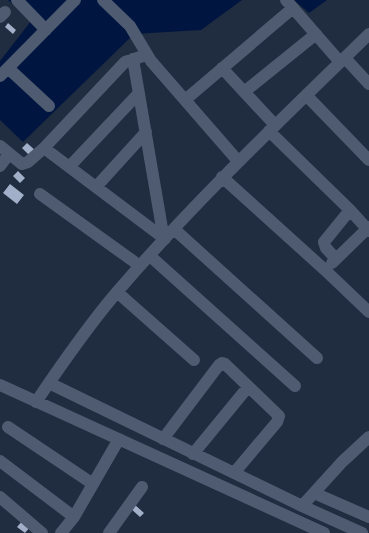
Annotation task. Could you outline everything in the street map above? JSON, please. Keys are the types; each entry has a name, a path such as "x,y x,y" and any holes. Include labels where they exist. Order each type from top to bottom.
{"street":[{"path":"17,0 46,30"},
{"path":"49,106 4,72 74,0"},
{"path":"103,0 130,26 146,55 238,161"},
{"path":"185,100 222,68 289,4 316,34 369,84"},
{"path":"244,92 316,34"},
{"path":"36,402 94,320 150,256 163,237 174,229 238,161 369,34"},
{"path":"0,166 4,150 20,163 25,164 44,148 125,62 146,55"},
{"path":"132,59 146,132 163,237"},
{"path":"222,68 244,92 272,128 368,229 325,270"},
{"path":"69,167 139,93"},
{"path":"306,95 369,160"},
{"path":"96,187 146,132"},
{"path":"44,148 163,237"},
{"path":"222,177 369,312"},
{"path":"40,194 140,266"},
{"path":"336,259 326,248 324,242 350,210"},
{"path":"174,229 318,358"},
{"path":"150,256 295,386"},
{"path":"117,292 194,360"},
{"path":"163,439 220,364 225,364 277,414 278,419 234,473"},
{"path":"49,383 234,473 288,507 324,533"},
{"path":"0,385 119,439 288,507 302,506 362,533"},
{"path":"193,454 248,386"},
{"path":"8,427 92,484"},
{"path":"302,506 342,462 369,437"},
{"path":"0,461 69,527 92,484 119,439"},
{"path":"108,533 142,487"},
{"path":"314,493 369,517"},
{"path":"0,497 42,533"}],"water":[{"path":"8,0 242,0 201,30 134,34 23,142 0,120 0,61 31,21"},
{"path":"294,0 327,0 309,13"}],"building":[{"path":"8,23 16,30 13,34 5,27"},
{"path":"27,143 36,151 31,157 22,148"},
{"path":"18,171 25,178 20,183 13,176"},
{"path":"10,184 24,195 17,204 3,193"},
{"path":"134,504 144,513 140,517 130,508"},
{"path":"23,520 30,527 25,533 17,527"}]}
